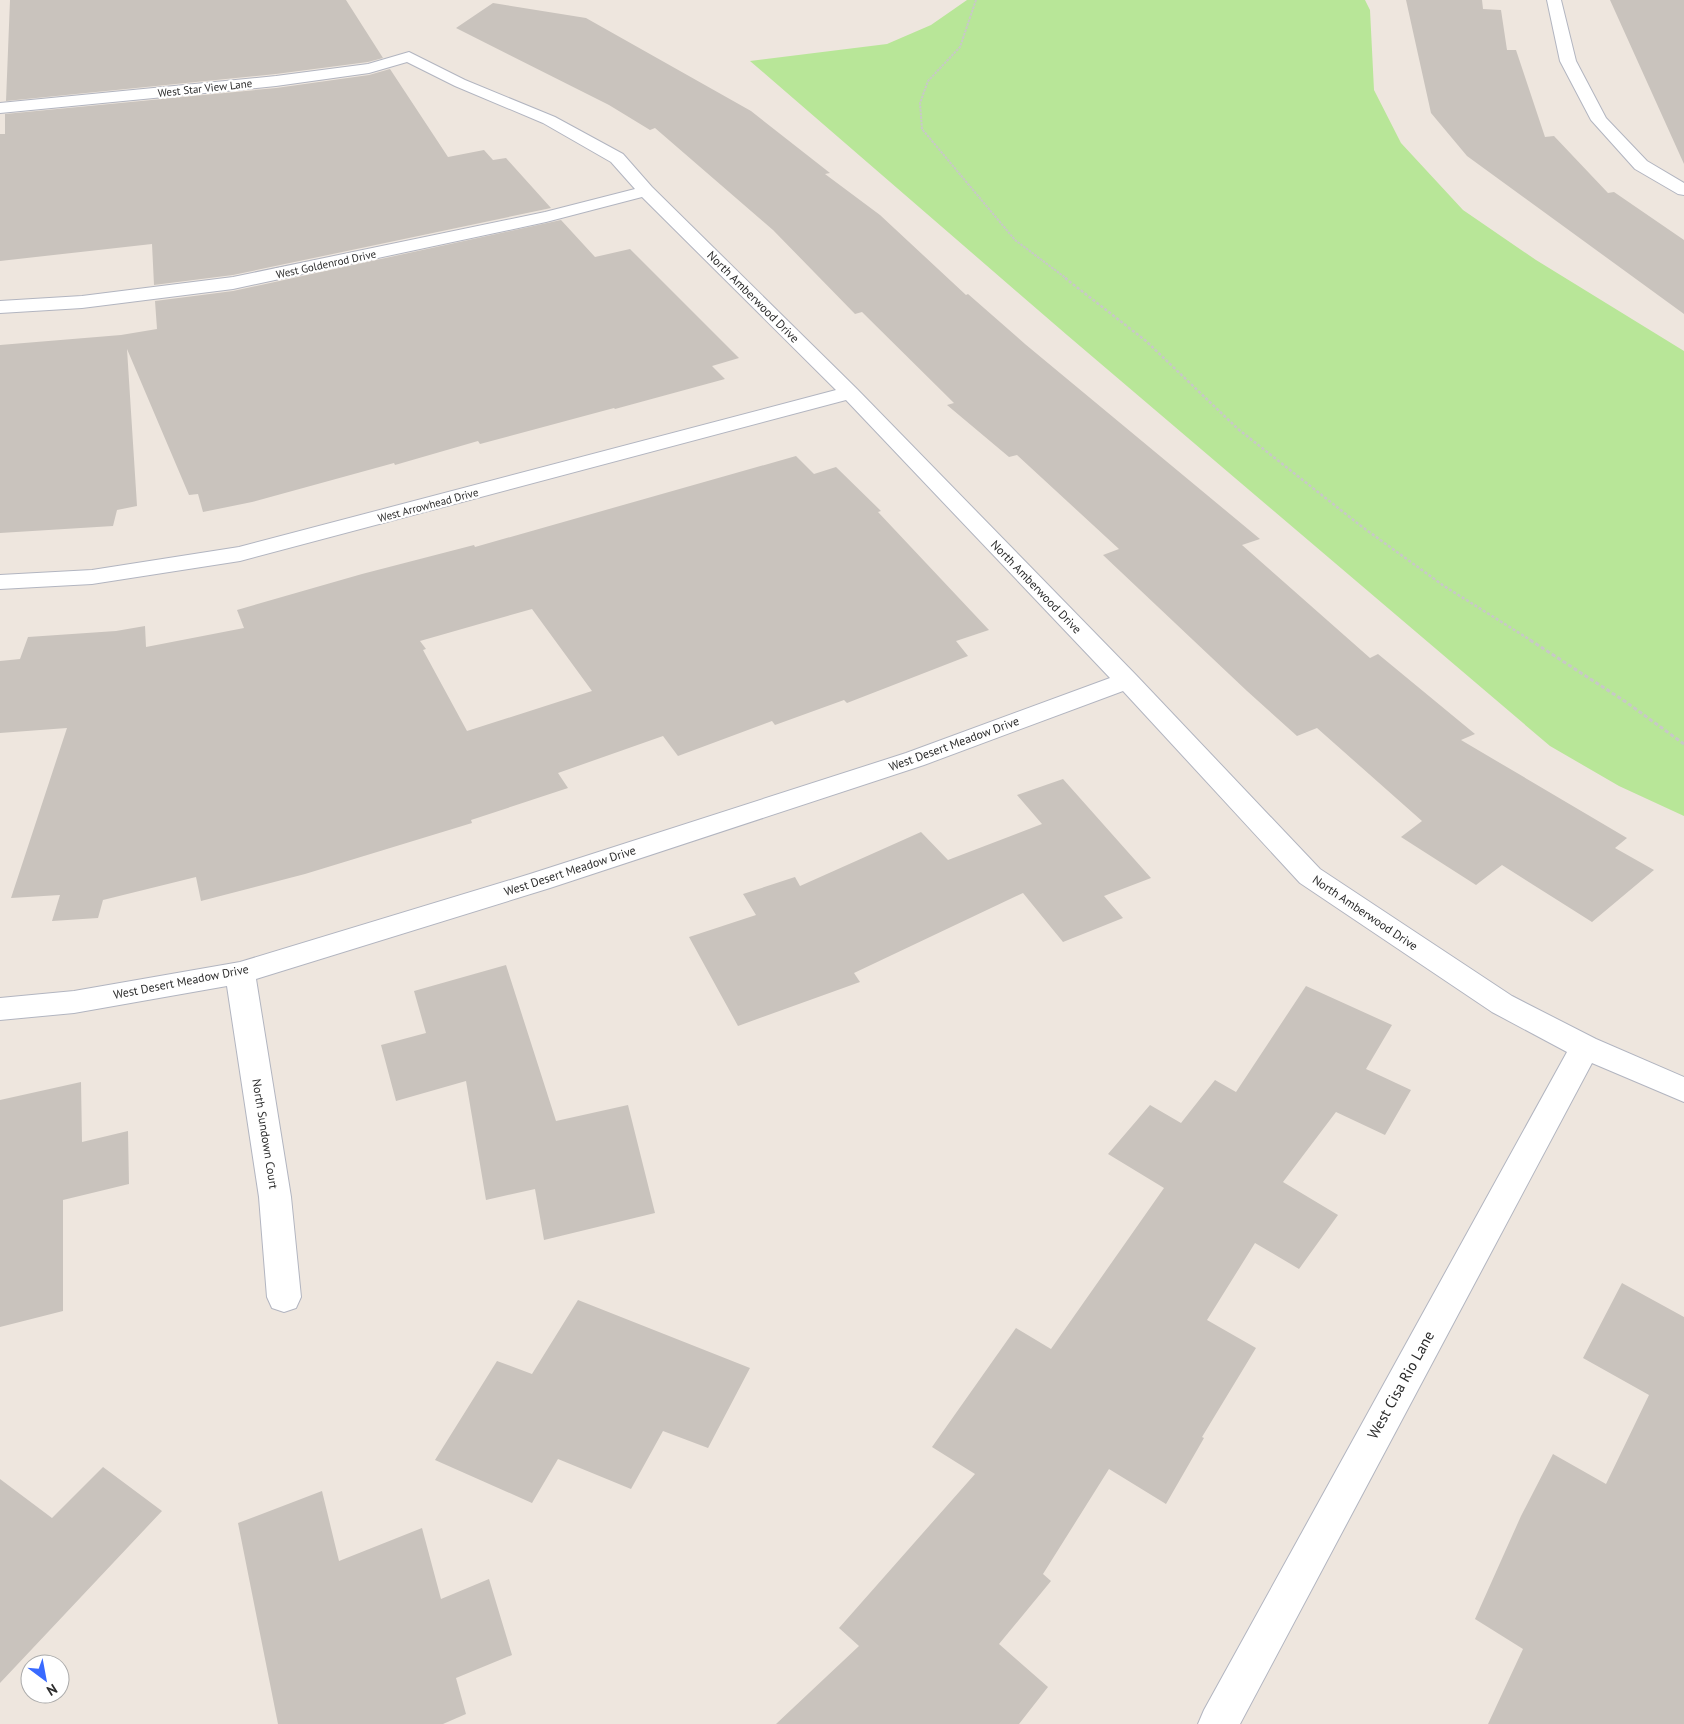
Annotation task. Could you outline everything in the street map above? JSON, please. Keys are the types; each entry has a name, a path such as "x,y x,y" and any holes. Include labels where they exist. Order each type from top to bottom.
{"street":[{"path":"1554,0 1568,61 1599,120 1642,165 1684,190"},
{"name":"West Star View Lane","path":"0,108 276,81 369,68 409,57"},
{"name":"North Amberwood Drive","path":"409,57 460,83 549,120 617,158 646,191 850,393 1310,876 1502,1004 1584,1047 1684,1090"},
{"name":"West Goldenrod Drive","path":"0,307 82,302 233,283 546,216 646,191"},
{"name":"West Arrowhead Drive","path":"0,582 92,576 240,554 850,393"},
{"name":"West Desert Meadow Drive","path":"0,1009 74,1002 240,973 549,878 915,759 1126,681"},
{"name":"North Sundown Court","path":"240,973 275,1197 284,1297"},
{"name":"West Cisa Rio Lane","path":"1218,1724 1584,1047"}],"path":[{"path":"976,0 960,47 928,81 920,103 922,129 1015,240 1146,341 1238,429 1361,526 1444,586 1626,702 1684,744"}],"green space":[{"path":"967,0 1365,0 1370,10 1374,90 1401,143 1463,210 1536,260 1684,351 1684,816 1619,786 1550,746 1067,335 750,61 887,44 931,25"}],"building":[{"path":"10,0 346,0 383,58 368,62 276,74 6,101"},
{"path":"1406,0 1482,0 1483,9 1501,10 1507,50 1516,50 1545,137 1554,136 1608,193 1614,192 1684,240 1684,314 1467,156 1431,113"},
{"path":"1610,0 1684,0 1684,164"},
{"path":"493,3 586,18 751,111 830,173 825,174 880,215 966,295 968,294 1025,344 1260,539 1242,545 1370,658 1378,654 1475,734 1461,740 1627,838 1615,848 1654,870 1592,922 1502,865 1476,885 1401,837 1422,821 1317,728 1297,736 1247,691 1103,555 1119,549 1017,455 1009,457 947,405 954,403 862,312 855,314 773,230 655,128 650,130 609,105 456,28"},
{"path":"390,69 448,157 484,150 493,160 506,158 551,208 233,275 154,285 152,244 0,261 0,134 5,134 5,114 276,88 369,75"},
{"path":"561,220 595,257 630,249 739,358 712,366 725,379 480,444 478,441 395,465 394,463 252,502 203,512 198,494 189,495 127,349 137,506 117,510 113,526 0,533 0,345 121,335 157,329 155,301 233,291"},
{"path":"796,456 814,474 836,467 881,511 878,512 989,630 956,641 968,656 847,703 844,700 775,725 772,721 678,756 663,736 558,773 568,788 471,820 472,823 305,874 201,901 196,877 103,900 98,918 52,921 60,895 11,898 67,728 0,733 0,661 20,659 28,637 116,631 145,626 146,647 244,628 237,610 362,574 474,545 475,547","holes":["532,609 592,691 467,731 423,650 426,649 420,641"]},
{"path":"1063,779 1151,878 1104,896 1123,918 1063,942 1023,893 854,973 860,982 738,1026 689,937 756,915 743,894 795,877 800,886 921,832 948,860 1042,824 1017,795"},
{"path":"506,965 556,1121 628,1105 655,1213 544,1240 535,1189 486,1200 466,1081 396,1101 381,1045 426,1033 414,991"},
{"path":"1306,986 1392,1025 1366,1069 1411,1090 1385,1135 1336,1112 1283,1182 1338,1215 1299,1269 1255,1243 1207,1320 1256,1348 1202,1437 1204,1438 1166,1504 1109,1469 1043,1574 1051,1581 999,1644 1048,1687 1019,1724 776,1724 859,1646 839,1628 975,1474 932,1447 1016,1328 1051,1349 1164,1188 1108,1154 1150,1105 1181,1123 1215,1080 1236,1092"},
{"path":"81,1082 82,1142 128,1131 129,1184 63,1200 63,1311 0,1327 0,1100"},
{"path":"1622,1283 1684,1317 1684,1724 1488,1724 1523,1649 1475,1619 1521,1516 1553,1454 1606,1484 1649,1395 1583,1358"},
{"path":"578,1300 750,1368 708,1448 663,1431 631,1489 558,1459 532,1503 435,1460 497,1361 532,1374"},
{"path":"103,1467 162,1511 27,1654 20,1654 20,1662 0,1683 0,1479 52,1518"},
{"path":"322,1491 339,1561 422,1528 441,1599 489,1579 512,1655 456,1678 466,1714 443,1724 278,1724 238,1523"}]}
